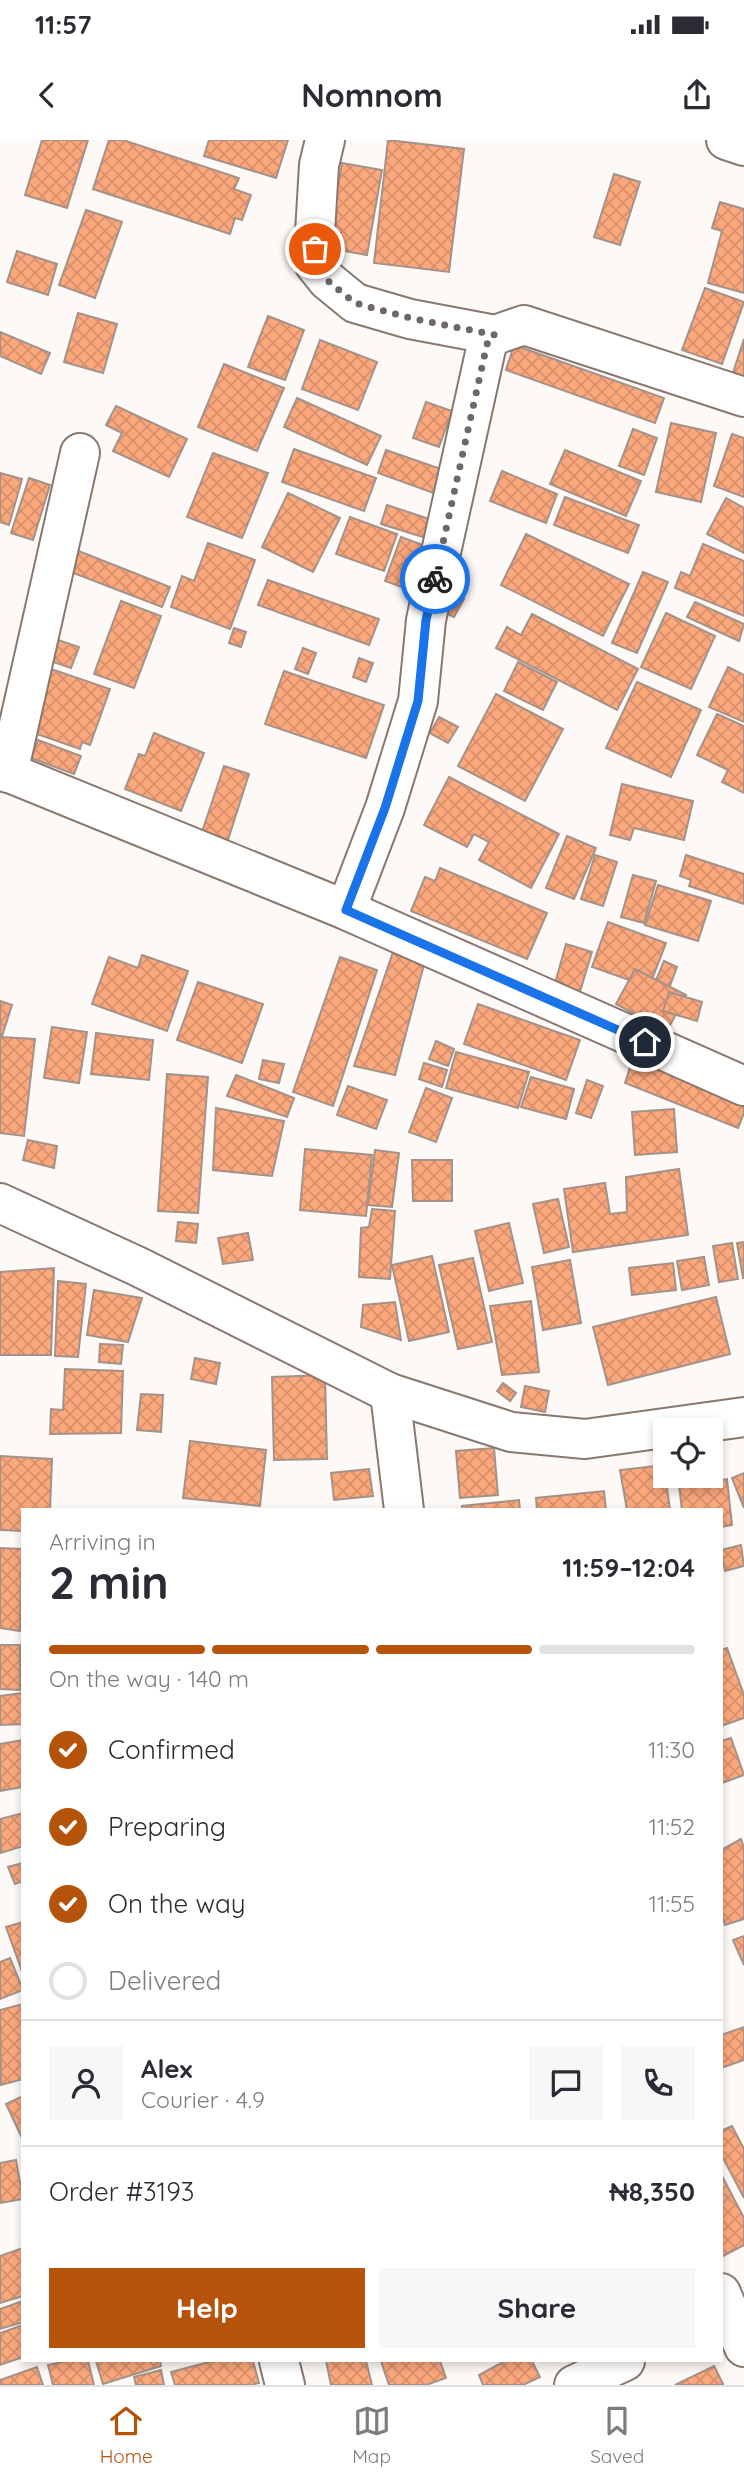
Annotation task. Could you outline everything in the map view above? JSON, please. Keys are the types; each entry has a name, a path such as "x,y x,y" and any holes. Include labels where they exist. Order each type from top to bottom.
{"street":[{"path":"325,140 319,165 314,233 315,265 327,280 355,303 410,318 495,335"},
{"path":"726,140 744,146"},
{"path":"346,910 385,808 418,701 426,620 487,344 495,335 524,325 744,397"},
{"path":"80,453 4,771 346,910 744,1086"},
{"path":"0,1203 139,1267 390,1392 511,1432 584,1439 744,1417"},
{"path":"390,1392 404,1508"},
{"path":"728,2298 744,2347"},
{"path":"279,2362 285,2385"},
{"path":"574,2385 623,2362"}],"building":[{"path":"42,140 88,140 67,208 25,195"},
{"path":"109,140 123,140 239,178 234,189 251,195 242,220 235,218 230,234 93,189"},
{"path":"209,140 288,140 276,178 204,156"},
{"path":"388,140 464,149 449,272 374,263"},
{"path":"342,163 382,170 367,255 327,248"},
{"path":"614,174 640,182 620,245 594,237"},
{"path":"720,202 744,209 744,293 708,283 722,231 712,228"},
{"path":"86,210 122,222 95,298 59,285"},
{"path":"17,251 57,264 48,295 7,282"},
{"path":"705,288 744,302 722,364 682,350"},
{"path":"78,313 117,324 103,373 64,362"},
{"path":"268,316 304,330 285,380 248,367"},
{"path":"0,332 50,353 41,374 0,356"},
{"path":"744,339 744,387 730,382"},
{"path":"320,340 377,362 358,410 302,389"},
{"path":"514,345 664,398 655,423 506,370"},
{"path":"224,364 284,388 257,451 198,427"},
{"path":"297,398 381,436 367,465 284,427"},
{"path":"426,402 452,411 439,447 413,438"},
{"path":"116,406 187,439 169,477 113,451 122,433 106,425"},
{"path":"671,423 716,433 701,502 656,492"},
{"path":"633,429 657,438 644,475 619,466"},
{"path":"732,434 744,438 744,497 714,486"},
{"path":"294,449 376,478 364,511 282,482"},
{"path":"386,450 447,471 439,495 378,473"},
{"path":"565,450 641,481 626,516 550,484"},
{"path":"213,453 268,473 242,538 187,517"},
{"path":"502,471 557,494 546,523 490,501"},
{"path":"0,473 22,479 9,525 0,522"},
{"path":"29,478 50,485 33,540 11,533"},
{"path":"288,493 340,518 313,572 262,547"},
{"path":"565,497 639,525 628,553 554,525"},
{"path":"726,498 744,508 744,553 707,534"},
{"path":"387,505 432,520 426,538 381,524"},
{"path":"350,517 397,534 384,571 336,554"},
{"path":"526,534 629,584 603,636 501,585"},
{"path":"401,537 423,545 407,589 385,581"},
{"path":"208,543 255,560 230,629 171,607 182,576 194,581"},
{"path":"703,544 744,561 744,616 675,588 681,572 690,576"},
{"path":"76,550 170,587 162,607 68,571"},
{"path":"643,572 668,582 637,653 612,643"},
{"path":"268,580 379,619 369,645 258,605"},
{"path":"455,595 464,599 454,617 445,613"},
{"path":"121,601 161,616 134,688 94,674"},
{"path":"695,602 744,624 739,641 687,617"},
{"path":"666,613 715,636 691,689 641,667"},
{"path":"532,614 638,669 617,710 496,648 507,627 521,635"},
{"path":"234,628 246,632 241,647 229,643"},
{"path":"58,640 79,647 71,668 50,661"},
{"path":"303,648 316,653 308,674 295,669"},
{"path":"359,658 373,663 366,682 353,677"},
{"path":"518,662 557,682 543,710 504,691"},
{"path":"728,667 744,675 744,722 709,707"},
{"path":"51,669 110,689 90,745 82,742 80,749 28,731"},
{"path":"284,671 384,705 366,758 265,724"},
{"path":"637,682 701,710 671,777 606,748"},
{"path":"496,694 563,729 525,801 458,766"},
{"path":"717,714 744,726 744,793 722,782 728,770 697,755"},
{"path":"439,717 458,727 448,743 430,733"},
{"path":"154,733 204,753 181,811 125,789 139,754 145,756"},
{"path":"38,740 81,756 74,774 31,758"},
{"path":"224,766 249,774 228,840 202,832"},
{"path":"449,777 559,834 531,888 479,860 489,842 474,834 467,847 424,825"},
{"path":"622,784 693,801 684,840 634,828 630,840 610,835"},
{"path":"567,836 596,848 574,899 546,888"},
{"path":"595,855 617,862 603,906 581,899"},
{"path":"686,855 744,874 744,904 689,886 691,880 680,876"},
{"path":"440,868 547,913 527,959 411,911 425,877 435,881"},
{"path":"633,875 656,881 644,923 621,917"},
{"path":"658,885 711,901 698,941 645,925"},
{"path":"608,922 666,943 649,987 592,967"},
{"path":"566,944 592,952 579,995 554,987"},
{"path":"395,946 426,957 395,1075 354,1066"},
{"path":"142,955 188,971 167,1031 92,1004 109,957 138,968"},
{"path":"340,957 377,970 333,1106 293,1092"},
{"path":"664,961 677,967 668,991 654,985"},
{"path":"635,969 686,995 667,1031 616,1004"},
{"path":"198,982 263,1004 242,1063 177,1040"},
{"path":"669,992 702,1002 697,1021 663,1011"},
{"path":"0,1001 12,1005 2,1036 0,1035"},
{"path":"478,1004 580,1040 566,1080 464,1044"},
{"path":"52,1027 87,1032 79,1083 44,1078"},
{"path":"96,1033 153,1040 149,1080 91,1074"},
{"path":"0,1037 35,1039 24,1136 0,1133"},
{"path":"436,1041 454,1049 448,1066 429,1059"},
{"path":"456,1052 529,1072 518,1108 446,1088"},
{"path":"634,1055 744,1100 744,1113 738,1128 625,1083"},
{"path":"263,1060 284,1064 279,1083 259,1079"},
{"path":"424,1063 447,1070 442,1087 419,1079"},
{"path":"167,1074 208,1077 198,1213 158,1211"},
{"path":"236,1075 294,1098 287,1117 227,1096"},
{"path":"531,1077 574,1089 566,1119 521,1107"},
{"path":"587,1080 603,1086 591,1118 576,1113"},
{"path":"348,1086 387,1100 376,1129 337,1115"},
{"path":"426,1088 452,1098 436,1142 409,1132"},
{"path":"216,1108 284,1121 272,1176 213,1170"},
{"path":"674,1109 677,1152 635,1155 632,1112"},
{"path":"28,1140 57,1146 54,1168 23,1160"},
{"path":"305,1149 372,1155 366,1216 300,1210"},
{"path":"375,1150 399,1153 392,1207 368,1205"},
{"path":"412,1160 452,1160 452,1201 413,1201"},
{"path":"679,1169 688,1235 573,1252 564,1189 605,1183 610,1214 627,1212 626,1177"},
{"path":"558,1199 569,1247 544,1253 533,1204"},
{"path":"372,1209 395,1211 390,1279 359,1277 361,1228 369,1227"},
{"path":"178,1222 198,1224 196,1243 176,1241"},
{"path":"509,1223 523,1283 489,1291 475,1231"},
{"path":"248,1233 253,1260 223,1264 218,1238"},
{"path":"744,1242 744,1278 743,1278 737,1243"},
{"path":"732,1243 738,1279 719,1282 713,1246"},
{"path":"432,1256 449,1332 409,1341 392,1265"},
{"path":"704,1257 709,1285 682,1290 677,1261"},
{"path":"473,1258 492,1342 458,1349 439,1265"},
{"path":"570,1260 581,1323 543,1330 532,1267"},
{"path":"673,1263 676,1290 632,1295 629,1268"},
{"path":"54,1268 51,1355 0,1355 0,1272"},
{"path":"58,1281 86,1284 78,1357 55,1356"},
{"path":"94,1290 142,1298 128,1342 87,1335"},
{"path":"716,1297 730,1354 608,1385 593,1327"},
{"path":"531,1301 539,1372 502,1375 490,1306"},
{"path":"395,1302 401,1340 361,1327 363,1305"},
{"path":"100,1344 123,1345 121,1364 99,1362"},
{"path":"195,1358 220,1363 216,1384 191,1379"},
{"path":"65,1369 123,1371 121,1433 50,1434 51,1409 63,1410"},
{"path":"325,1375 327,1459 274,1460 272,1377"},
{"path":"503,1383 516,1393 510,1401 497,1391"},
{"path":"525,1386 549,1391 545,1412 521,1407"},
{"path":"141,1394 163,1395 161,1432 137,1430"},
{"path":"190,1441 266,1450 260,1506 183,1498"},
{"path":"494,1448 498,1495 460,1498 456,1451"},
{"path":"0,1456 52,1459 50,1508 21,1508 21,1531 0,1530"},
{"path":"653,1466 653,1488 667,1488 670,1508 627,1508 620,1470"},
{"path":"369,1469 373,1496 334,1500 331,1473"},
{"path":"744,1473 744,1508 732,1478"},
{"path":"727,1479 732,1525 723,1527 723,1508 682,1508 679,1488 723,1488 723,1480"},
{"path":"604,1491 606,1508 537,1508 536,1498"},
{"path":"519,1500 520,1508 462,1508"},
{"path":"741,1545 744,1566 725,1571 723,1550"},
{"path":"0,1548 21,1549 20,1631 0,1628"},
{"path":"0,1645 20,1645 20,1690 0,1689"},
{"path":"727,1648 744,1695 744,1718 723,1725 723,1649"},
{"path":"21,1693 21,1724 0,1725 0,1696"},
{"path":"731,1738 744,1775 723,1783 723,1740"},
{"path":"21,1740 21,1787 0,1791 0,1744"},
{"path":"21,1814 21,1847 1,1853 0,1819"},
{"path":"741,1839 744,1848 744,1919 725,1925 723,1918 723,1849"},
{"path":"21,1864 21,1882 15,1884 8,1867"},
{"path":"21,1923 21,1968 6,1927"},
{"path":"744,1936 744,1965 733,1940"},
{"path":"10,1958 21,1991 0,1999 0,1962"},
{"path":"21,2005 21,2080 1,2085 0,2010"},
{"path":"744,2027 744,2060 723,2067 723,2034"},
{"path":"21,2097 21,2136 6,2104"},
{"path":"732,2126 744,2149 744,2198 723,2158 723,2130"},
{"path":"16,2160 21,2199 0,2203 0,2163"},
{"path":"723,2178 744,2218 744,2245 723,2256"},
{"path":"21,2249 21,2297 0,2303 0,2256"},
{"path":"21,2302 21,2323 0,2329 0,2309"},
{"path":"21,2326 21,2358 0,2365 0,2333"},
{"path":"88,2362 94,2385 53,2385 48,2365"},
{"path":"96,2362 160,2362 161,2366 103,2384"},
{"path":"209,2362 253,2362 259,2383 175,2385 171,2372"},
{"path":"326,2362 366,2362 372,2385 331,2385"},
{"path":"381,2362 440,2362 446,2378 426,2385 389,2385"},
{"path":"503,2362 532,2362 540,2377 523,2385 483,2385 479,2375"},
{"path":"714,2366 723,2384 675,2385"},
{"path":"37,2367 43,2385 0,2385 0,2380"},
{"path":"161,2370 164,2385 136,2385 134,2377"}],"way so far":[{"path":"315,249 315,265 327,280 355,303 410,318 495,335 487,344 435,579"}],"route":[{"path":"435,579 426,620 418,701 385,808 346,910 645,1042"}]}
